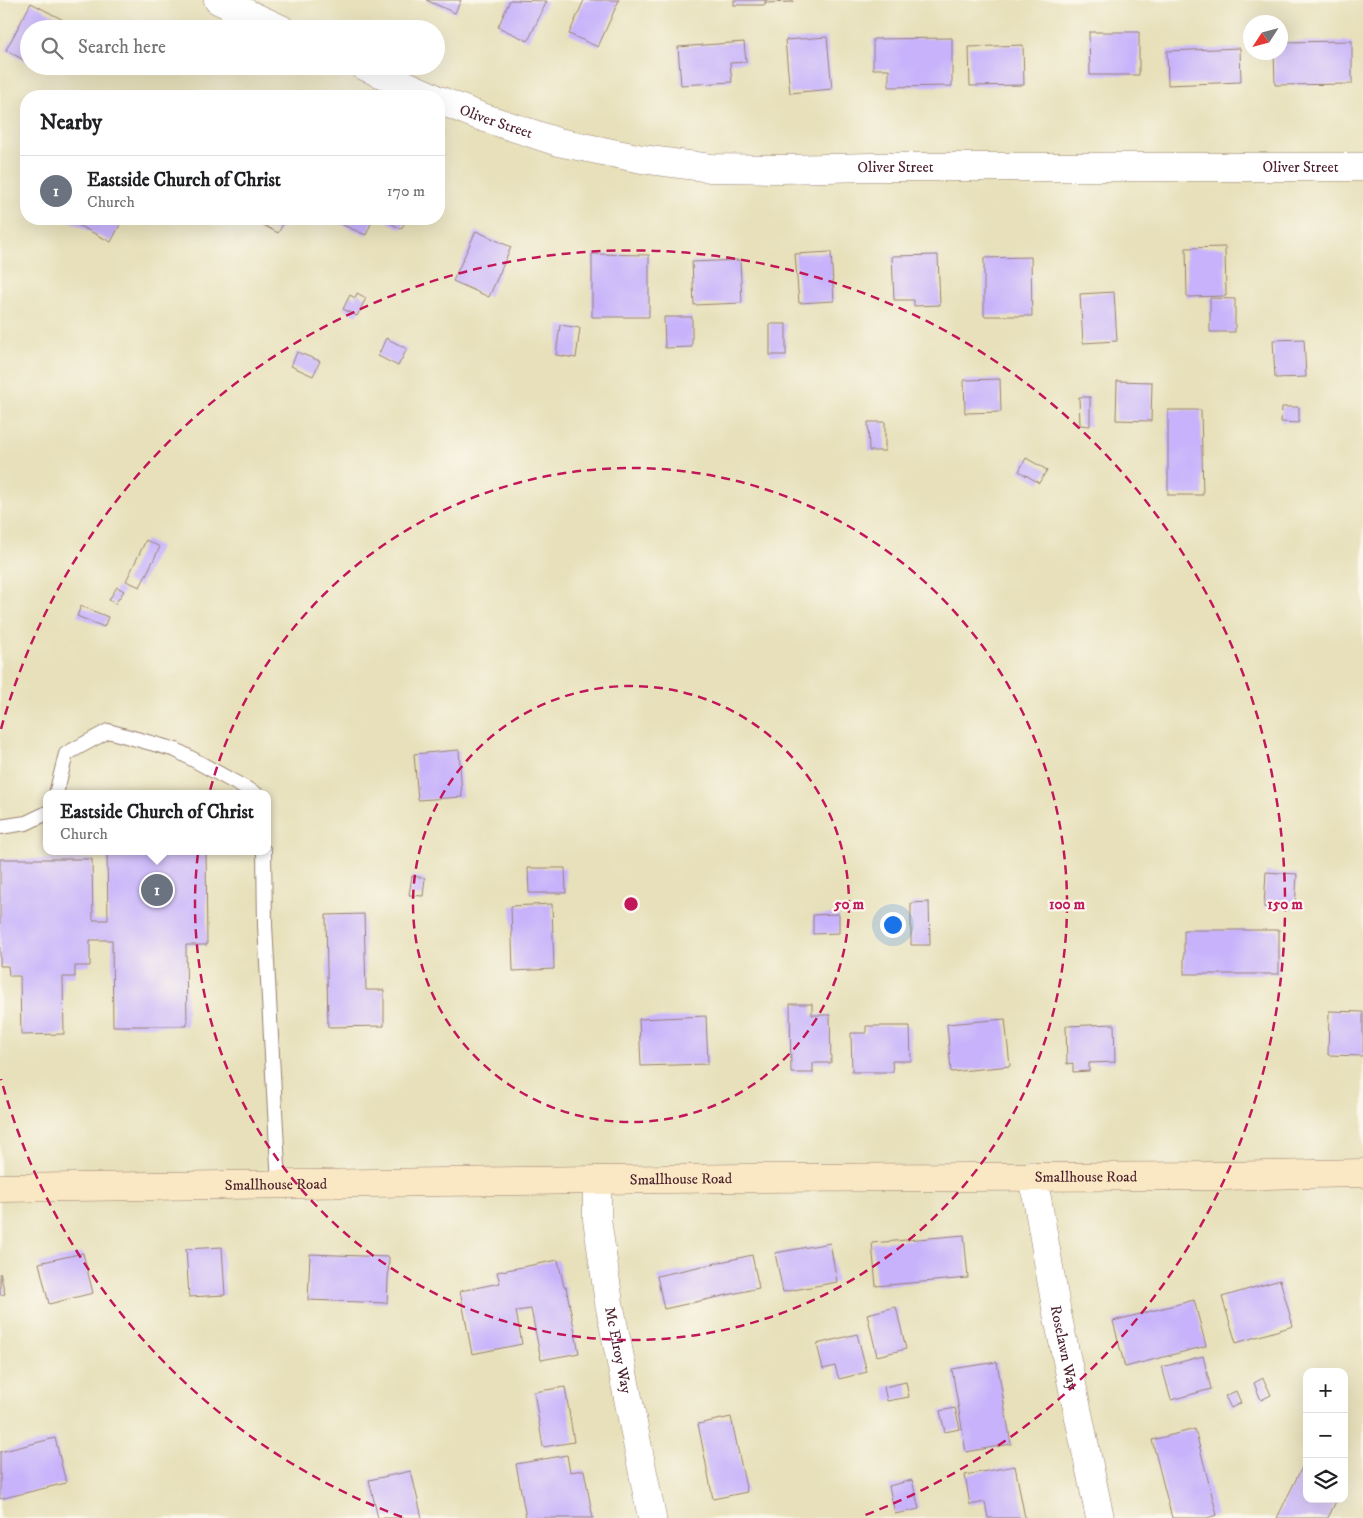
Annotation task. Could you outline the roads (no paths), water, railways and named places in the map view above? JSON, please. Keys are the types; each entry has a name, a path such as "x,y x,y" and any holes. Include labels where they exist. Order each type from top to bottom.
{"street":[{"path":"218,0 261,20"},
{"path":"384,75 418,90"},
{"name":"Oliver Street","path":"445,102 479,116 558,142 642,159 711,168 1363,167"},
{"name":"Smallhouse Road","path":"0,1188 1363,1173"},
{"name":"Roselawn Way","path":"1031,1176 1037,1198 1058,1322 1100,1518"},
{"name":"Mc Elroy Way","path":"597,1181 597,1219 609,1304 652,1518"}],"lane":[{"path":"57,790 66,754 108,731 176,750 249,790"},
{"path":"0,827 26,823 43,815"},
{"path":"264,855 265,925 279,1185"}],"place":[{"name":"Eastside Church of Christ","path":"157,890"}]}
